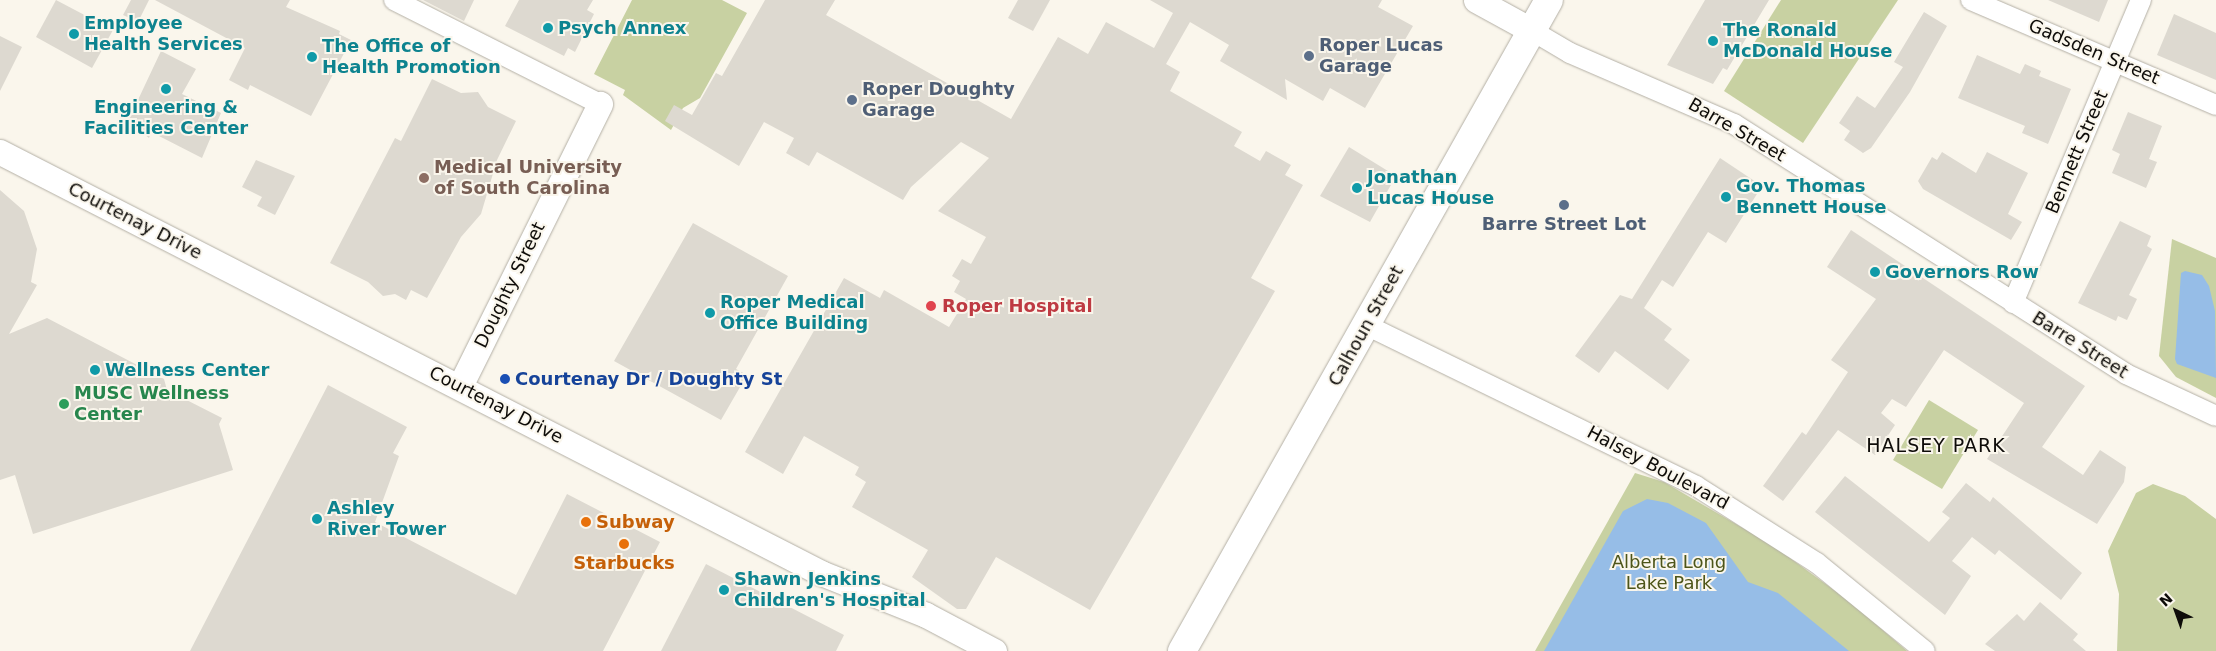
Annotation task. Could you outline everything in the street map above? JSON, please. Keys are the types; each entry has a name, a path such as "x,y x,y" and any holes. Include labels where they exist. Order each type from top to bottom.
{"main road":[{"name":"Calhoun Street","path":"1182,651 1548,0"}],"street":[{"path":"394,0 600,104"},
{"path":"1476,0 1531,30"},
{"name":"Gadsden Street","path":"1971,0 2216,104"},
{"name":"Bennett Street","path":"2013,303 2141,0"},
{"name":"Barre Street","path":"1531,30 1570,53 1734,124 2126,374 2216,416"},
{"name":"Doughty Street","path":"460,386 600,104"},
{"name":"Courtenay Drive","path":"0,152 460,386 821,573 926,616 994,651"},
{"name":"Halsey Boulevard","path":"1366,326 1696,486 1817,563 1925,651"}],"green space":[{"path":"632,0 722,0 747,13 700,98 683,108 671,130 623,95 625,90 594,74"},
{"path":"1781,0 1898,0 1803,143 1724,91"},
{"path":"2172,239 2216,258 2216,398 2176,377 2159,356"},
{"path":"1929,400 1978,430 1942,489 1893,460"},
{"name":"Alberta Long Lake Park","path":"1635,473 1664,482 1772,545 1849,601 1907,651 1535,651"},
{"path":"2153,484 2185,496 2216,519 2216,651 2117,651 2119,594 2108,551 2136,493"}],"water":[{"path":"2185,271 2202,275 2209,286 2215,311 2216,378 2177,364 2175,359 2181,273"},
{"name":"Alberta Long Lake Park","path":"1647,499 1668,503 1706,523 1748,582 1778,593 1849,651 1544,651 1623,511"}],"building":[{"name":"Employee Health Services","path":"56,0 113,30 92,68 36,37"},
{"path":"131,0 149,0 138,22 123,15"},
{"path":"155,0 290,0 286,7 340,31 339,34 351,40 311,116 250,85 248,90 229,80 245,48"},
{"path":"423,0 474,0 464,21"},
{"name":"Psych Annex","path":"519,0 593,0 587,10 594,14 575,52 568,48 564,56 505,26"},
{"name":"Roper Hospital","path":"765,0 835,0 826,15 1011,119 1058,37 1088,54 1106,22 1154,48 1173,13 1150,0 1382,0 1378,7 1413,26 1365,108 1330,88 1323,101 1285,79 1287,100 1220,61 1229,45 1190,22 1166,64 1180,72 1170,91 1242,132 1234,146 1260,161 1266,151 1291,165 1285,175 1303,185 1251,278 1275,291 1090,610 996,557 966,609 957,609 912,577 928,550 852,507 866,482 855,475 859,467 804,436 783,474 745,452 844,278 880,298 884,290 949,327 966,299 954,292 960,281 952,276 962,259 971,264 986,237 938,211 989,158 961,142 911,187 903,200 817,152 809,166 786,153 794,138 764,122 739,166 665,121 674,105 692,115 716,73 722,76"},
{"path":"1018,0 1050,0 1033,31 1008,18"},
{"name":"The Ronald McDonald House","path":"1705,0 1769,0 1727,70 1723,68 1713,84 1667,65"},
{"path":"2048,0 2108,0 2099,22"},
{"path":"1924,12 1947,26 1910,92 1871,148 1863,153 1844,140 1850,131 1839,123 1857,96 1875,108 1903,67 1894,62"},
{"path":"2174,14 2216,33 2216,80 2157,55"},
{"path":"0,36 22,47 0,91"},
{"path":"161,51 196,69 182,94 221,113 202,158 159,136 151,133 149,138 128,121"},
{"path":"1977,55 2020,74 2025,64 2041,71 2039,76 2071,89 2048,144 2022,133 2025,126 1958,98"},
{"path":"432,79 461,93 478,92 488,107 516,121 497,160 481,214 461,237 427,298 411,290 406,300 395,294 383,296 368,282 330,263 395,138 401,141"},
{"path":"2128,112 2162,126 2149,159 2157,162 2146,188 2112,173 2120,154 2112,150"},
{"name":"Jonathan Lucas House","path":"1349,147 1396,176 1370,222 1320,196"},
{"path":"1942,152 1976,173 1987,152 2028,173 2008,214 2022,222 2011,240 1923,189 1918,181 1932,157 1937,160"},
{"path":"1720,158 1762,186 1726,243 1708,232 1673,287 1662,280 1644,308 1672,329 1664,340 1690,360 1668,390 1615,351 1599,373 1575,356 1620,295 1632,299"},
{"path":"256,160 295,176 275,215 257,206 262,197 242,187"},
{"name":"Wellness Center","path":"0,190 24,211 37,249 31,282 37,285 9,334 47,318 164,379 167,390 222,418 219,424 233,470 33,534 15,475 0,480"},
{"path":"2120,221 2151,236 2147,246 2152,249 2129,295 2137,299 2127,320 2118,316 2116,321 2078,303"},
{"name":"Roper Medical Office Building","path":"693,223 788,276 736,369 747,375 721,420 614,361"},
{"path":"1851,230 2085,386 2042,447 2083,475 2100,450 2126,467 2124,482 2097,524 1987,459 2024,403 1944,350 1906,407 1892,399 1881,413 1895,425 1875,455 1838,430 1783,501 1763,486 1802,432 1806,435 1848,372 1831,360 1876,299 1827,267"},
{"name":"Ashley River Tower","path":"328,385 407,427 393,453 399,456 375,522 516,595 567,494 660,542 603,651 190,651"},
{"path":"1845,476 1929,542 1950,518 1942,512 1966,483 1990,502 1993,497 2082,573 2061,600 1999,550 1995,555 1972,537 1952,561 1971,576 1945,615 1815,512"},
{"name":"Shawn Jenkins Children's Hospital","path":"706,564 844,635 836,651 661,651"},
{"path":"2040,602 2078,634 2073,640 2086,651 1995,651 1985,644 2017,614 2024,621"}],"place":[{"name":"Psych Annex","path":"548,28"},
{"name":"Employee Health Services","path":"74,34"},
{"name":"The Ronald McDonald House","path":"1713,41"},
{"name":"Roper Lucas Garage","path":"1309,56"},
{"name":"The Office of Health Promotion","path":"312,57"},
{"name":"Engineering & Facilities Center","path":"166,89"},
{"name":"Roper Doughty Garage","path":"852,100"},
{"name":"Medical University of South Carolina","path":"424,178"},
{"name":"Jonathan Lucas House","path":"1357,188"},
{"name":"Gov. Thomas Bennett House","path":"1726,197"},
{"name":"Barre Street Lot","path":"1564,205"},
{"name":"Governors Row","path":"1875,272"},
{"name":"Roper Hospital","path":"931,306"},
{"name":"Roper Medical Office Building","path":"710,313"},
{"name":"Wellness Center","path":"95,370"},
{"name":"Courtenay Dr / Doughty St","path":"505,379"},
{"name":"MUSC Wellness Center","path":"64,404"},
{"name":"Ashley River Tower","path":"317,519"},
{"name":"Subway","path":"586,522"},
{"name":"Starbucks","path":"624,544"},
{"name":"Shawn Jenkins Children's Hospital","path":"724,590"}],"district":[{"name":"HALSEY PARK","path":"1936,446"}]}
